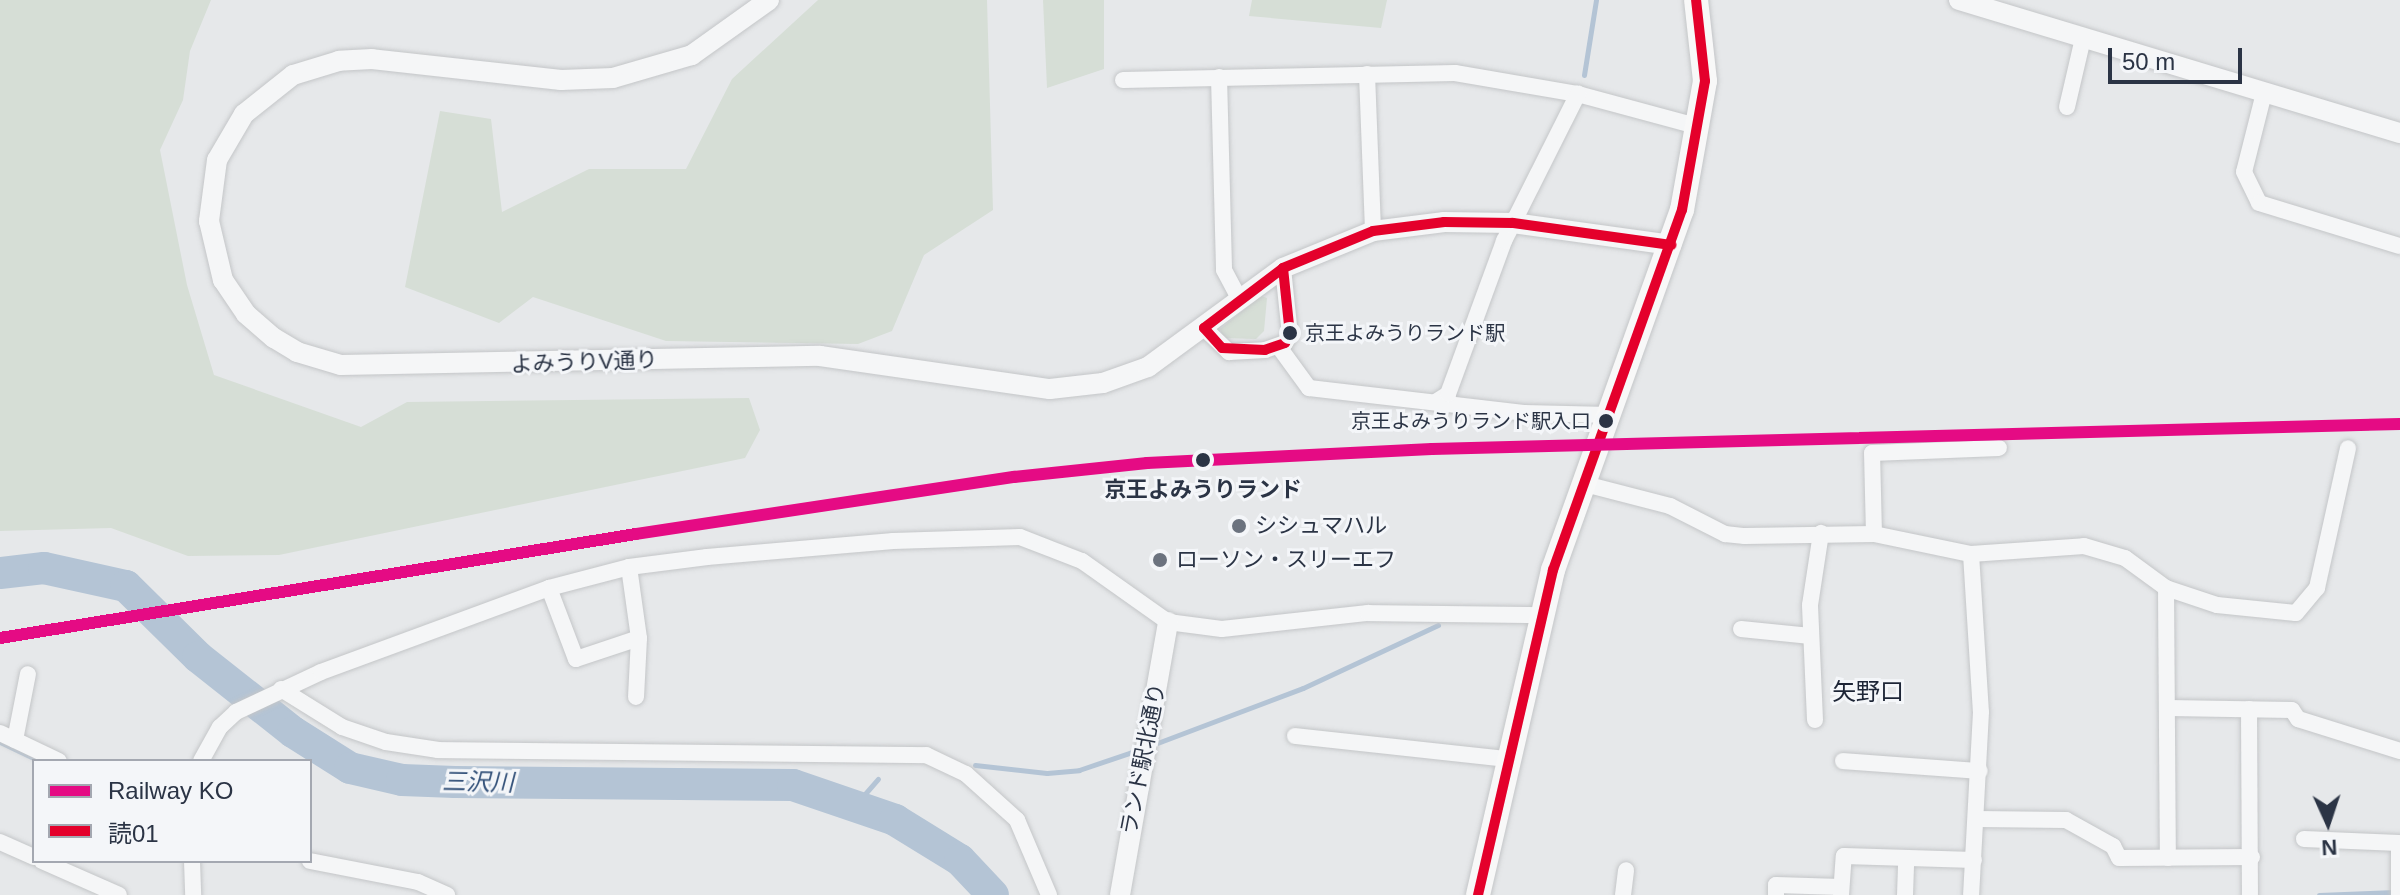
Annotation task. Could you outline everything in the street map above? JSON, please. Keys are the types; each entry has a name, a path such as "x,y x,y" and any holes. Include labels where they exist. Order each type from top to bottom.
{"main road":[{"path":"1478,895 1540,615 1581,483 1671,245 1700,127 1705,58 1696,0"}],"street":[{"name":"よみうりV通り","path":"769,0 738,28 692,55 613,78 561,80 372,59 339,61 293,75 244,114 217,160 209,221 223,280 246,314 286,347 326,363 374,368 820,356 1020,387 1076,389 1148,367 1283,268 1373,231 1444,222 1513,223 1671,245"},
{"path":"1959,0 2400,133"},
{"path":"2067,107 2083,38"},
{"path":"1123,80 1455,73 1578,94 1700,127"},
{"path":"1367,74 1373,231"},
{"path":"1219,77 1224,270 1239,298"},
{"path":"2264,93 2244,172 2259,203 2400,246"},
{"path":"1437,401 1448,394 1513,223 1578,94"},
{"path":"1204,328 1229,352 1279,347 1290,335 1283,268"},
{"path":"1279,347 1309,388 1524,413 1609,415"},
{"path":"1874,534 1872,453 1999,448"},
{"path":"1581,483 1670,506 1725,534 1874,534 1971,554 2084,546 2125,558 2166,588 2217,605 2296,613 2317,588 2348,448"},
{"path":"1815,720 1811,636 1821,533"},
{"path":"202,759 220,727 236,712 277,691 549,588 629,567 778,549 1020,537 1082,561 1168,622 1222,629 1383,612 1540,615"},
{"path":"1971,554 1980,771 1971,895"},
{"path":"629,567 639,638 636,697"},
{"path":"549,588 576,659 639,638"},
{"path":"2166,588 2168,858"},
{"name":"ランド駅北通り","path":"1120,895 1168,622"},
{"path":"1741,629 1811,636"},
{"path":"28,674 7,737 55,759"},
{"path":"277,691 342,727 386,742 438,750 926,755 966,774 1017,820 1049,895"},
{"path":"2168,708 2292,710 2298,719 2400,751"},
{"path":"2249,709 2250,895"},
{"path":"1295,736 1507,759"},
{"path":"1843,761 1980,771"},
{"path":"1977,819 2066,820 2113,846 2119,858 2252,857"},
{"path":"2304,839 2399,843 2399,895"},
{"path":"0,842 32,856"},
{"path":"1776,895 1776,885 1841,891 1844,856 1974,860"},
{"path":"1905,895 1906,858"},
{"path":"312,861 421,883 447,895"},
{"path":"47,863 119,895"},
{"path":"192,863 193,895"},
{"path":"1623,895 1626,870"}],"shaded area":[{"path":"0,0 211,0 190,51 183,100 160,150 187,285 214,375 361,427 407,402 749,398 760,430 745,458 279,555 188,556 111,528 0,531"},
{"path":"818,0 987,0 993,210 924,255 892,331 858,344 666,341 533,297 499,323 405,287 440,111 491,119 502,212 589,169 686,169 732,79"},
{"path":"1043,0 1104,0 1104,69 1047,88"},
{"path":"1252,0 1387,0 1381,28 1249,16"},
{"path":"1261,296 1267,298 1264,331 1256,339 1223,338 1220,329"}],"waterway":[{"path":"1584,75 1596,0"},
{"name":"三沢川","path":"0,573 44,568 126,586 198,657 293,732 350,768 402,780 793,785 895,820 960,860 993,895"},
{"path":"1152,745 1303,688 1438,625"},
{"path":"0,742 36,759"},
{"path":"975,765 1047,773 1079,770 1138,750"},
{"path":"857,803 878,779"},
{"path":"2319,895 2395,892"}],"rail line":[{"name":"KO","path":"0,638 636,534 1014,477 1147,463 1432,449 2400,424"}],"transit line":[{"name":"読01","path":"1478,895 1553,570 1682,210 1705,81 1696,0"},
{"name":"読01","path":"1283,268 1373,231 1444,222 1513,223 1671,245"},
{"name":"読01","path":"1283,268 1290,335 1285,343 1265,350 1222,348 1204,328 1283,268"}],"place":[{"name":"京王よみうりランド駅","path":"1290,333"},
{"name":"京王よみうりランド駅入口","path":"1606,421"},
{"name":"京王よみうりランド","path":"1203,460"},
{"name":"シシュマハル","path":"1239,526"},
{"name":"ローソン・スリーエフ","path":"1160,560"}],"district":[{"name":"矢野口","path":"1868,692"}]}
